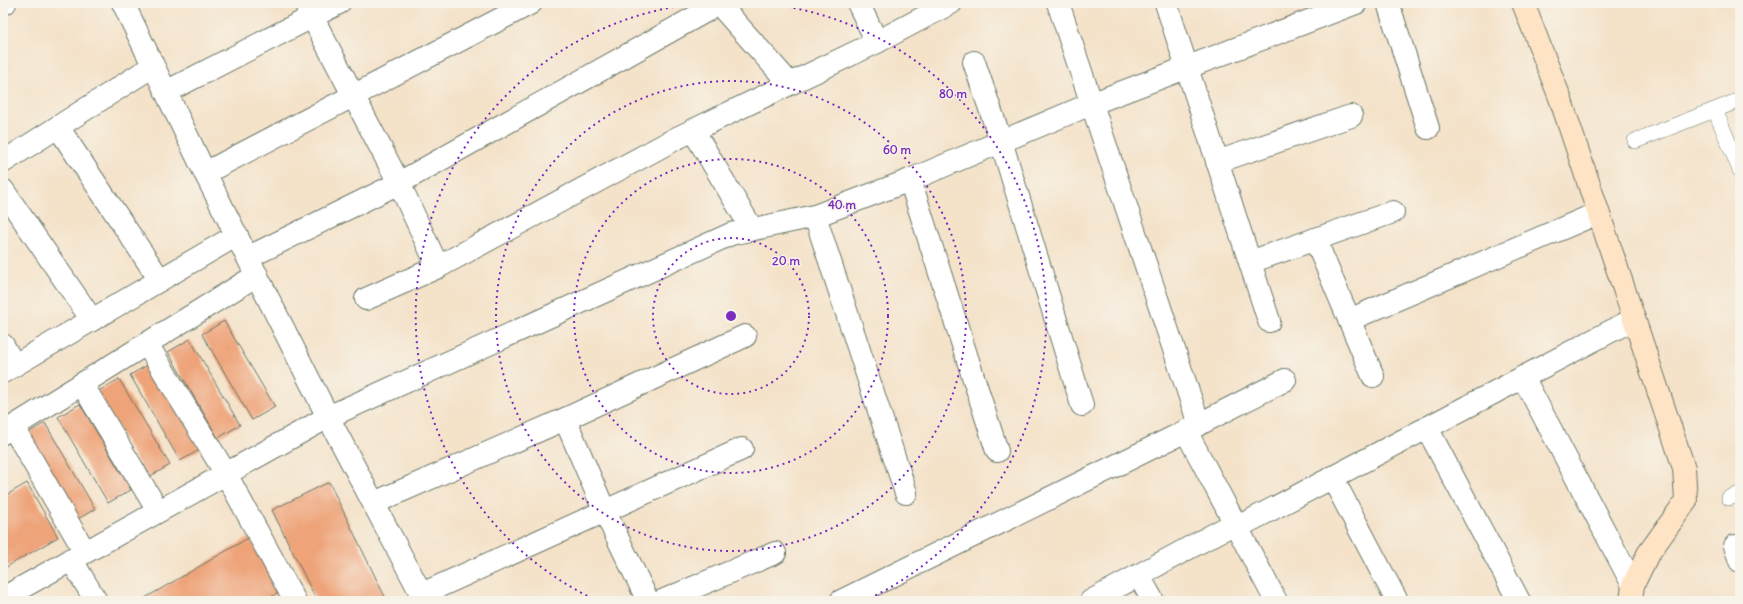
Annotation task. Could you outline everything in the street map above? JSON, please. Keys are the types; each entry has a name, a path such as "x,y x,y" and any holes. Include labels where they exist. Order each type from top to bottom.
{"street":[{"path":"123,3 205,173 328,417 423,598 742,449"},
{"path":"166,92 309,10 339,3"},
{"path":"205,173 531,3"},
{"path":"858,3 877,42"},
{"path":"366,299 438,267 693,130 877,42 951,3"},
{"path":"1058,3 1193,427 1236,525 1276,601"},
{"path":"1166,3 1269,321"},
{"path":"3,598 328,417 731,234 815,216 910,180 1091,104 1356,3"},
{"path":"1388,3 1428,128"},
{"path":"1523,3 1560,98 1684,468 1686,501 1648,554 1632,593"},
{"path":"96,601 78,555 8,430 147,344 253,266 712,7 790,84"},
{"path":"309,10 399,183 438,267"},
{"path":"974,62 1001,142 1082,405"},
{"path":"3,162 153,66"},
{"path":"1217,162 1351,116"},
{"path":"58,127 160,280"},
{"path":"693,130 752,229"},
{"path":"910,180 997,452"},
{"path":"3,190 92,320"},
{"path":"1250,262 1393,212"},
{"path":"1350,320 1598,213"},
{"path":"815,216 906,492"},
{"path":"3,345 8,369 237,235"},
{"path":"1315,239 1373,376"},
{"path":"1091,601 1427,428 1634,319"},
{"path":"374,503 564,419 745,336"},
{"path":"147,344 226,474 295,601"},
{"path":"1522,377 1632,593"},
{"path":"847,600 1285,380"},
{"path":"82,384 158,511"},
{"path":"564,419 605,512 648,601"},
{"path":"1427,428 1519,601"},
{"path":"1332,477 1397,601"},
{"path":"662,601 775,553"},
{"path":"1139,576 1153,601"}],"lane":[{"path":"1635,141 1740,100"},
{"path":"1715,110 1740,170"}],"building":[{"path":"224,321 275,407 252,420 202,334"},
{"path":"190,339 240,425 218,438 168,352"},
{"path":"153,362 203,448 180,461 130,375"},
{"path":"119,379 170,465 147,478 97,392"},
{"path":"80,404 131,490 108,503 58,417"},
{"path":"45,423 95,509 73,522 23,436"},
{"path":"329,482 387,601 317,601 272,510"},
{"path":"27,483 58,537 3,569 3,497"},
{"path":"250,537 281,591 264,601 140,601"}]}
